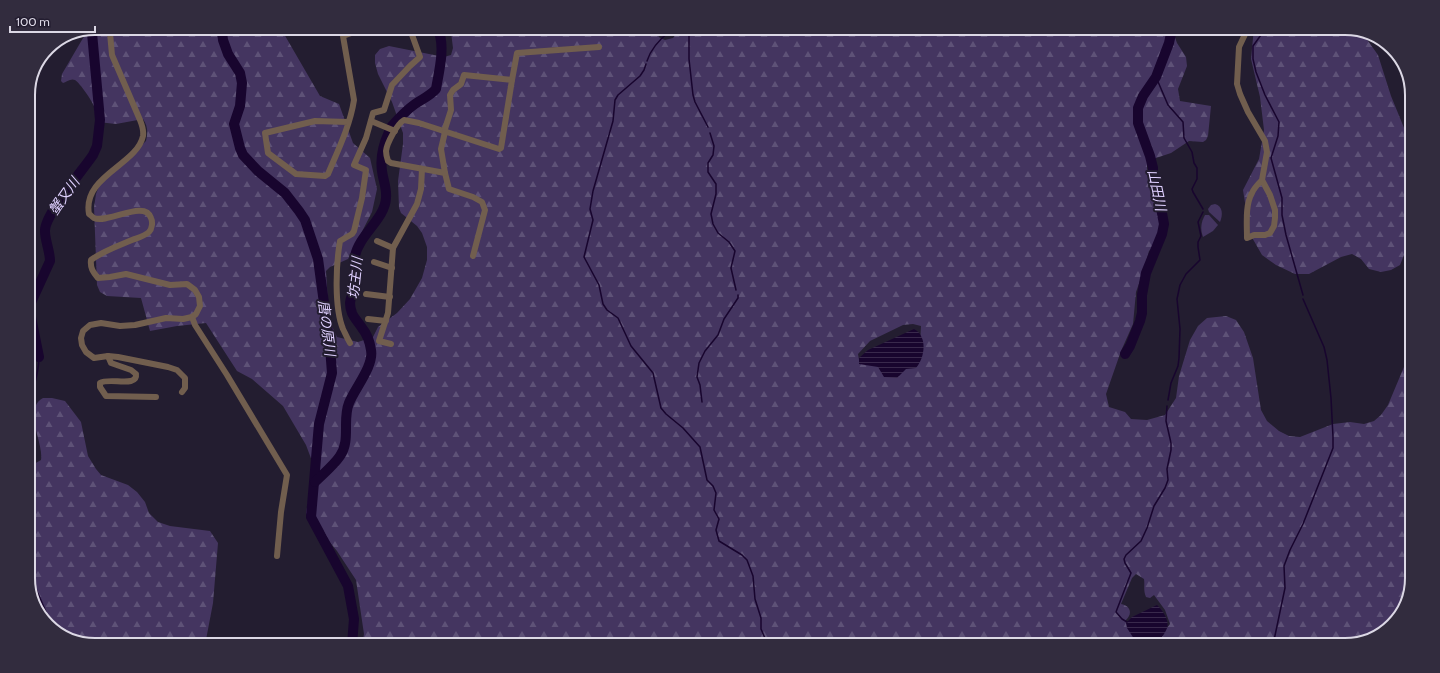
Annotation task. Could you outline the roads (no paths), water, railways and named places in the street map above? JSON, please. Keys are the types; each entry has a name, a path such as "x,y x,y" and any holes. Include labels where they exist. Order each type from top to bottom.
{"street":[{"path":"110,35 112,55 143,129 138,146 100,182 93,192 88,206 89,214 95,218 104,219 139,210 145,211 150,214 152,226 149,232 142,236 99,254 91,260 90,266 98,278 110,278 126,274 170,285 187,284 195,290 199,297 200,306 196,314 192,317 183,319 166,318 135,325 120,326 102,323 90,325 83,331 81,338 82,345 86,352 94,358 108,356 177,370 185,378 185,388 182,392"},
{"path":"346,35 343,36 354,100 348,122 345,133 328,174 325,176 296,174 268,153 265,133 315,121 348,122"},
{"path":"350,343 342,327 339,310 338,257 340,241 352,234 354,231 366,173 366,170 354,166 366,138 372,113 384,110 392,85 420,57 412,35"},
{"path":"1245,35 1239,47 1237,84 1248,112 1262,133 1267,152 1262,180 1251,193 1249,201 1247,214 1247,238 1254,235 1266,235 1270,233 1274,226 1275,210 1270,195 1262,180"},
{"path":"445,173 391,163 388,161 386,152 395,131 401,122 408,120 501,148 517,54 599,47"},
{"path":"472,256 485,210 482,202 473,197 449,189 442,149 444,132 451,110 450,95 453,90 461,84 464,75 512,80"},
{"path":"371,121 395,131"},
{"path":"391,344 379,341 388,313 393,248 417,204 421,189 422,169"},
{"path":"377,241 393,248"},
{"path":"374,262 392,268"},
{"path":"366,294 390,297"},
{"path":"192,317 195,325 287,475 281,512 277,556"},
{"path":"368,319 386,321"},
{"path":"108,356 111,363 131,370 136,374 136,377 135,380 131,382 104,381 100,383 100,387 106,396 156,396"}],"waterway":[{"name":"蟹又川","path":"35,294 50,261 45,235 46,224 57,204 93,155 97,146 100,120 92,35"},
{"name":"唐の原川","path":"222,35 228,54 240,73 242,83 240,106 234,124 240,148 243,155 258,171 285,193 299,211 305,220 318,259 332,373 319,424 311,517 348,586 354,619 353,638"},
{"name":"坊主川","path":"391,127 408,109 429,96 436,89 440,68 440,35"},
{"path":"647,61 656,44 665,35"},
{"path":"689,35 689,59 693,95 708,127"},
{"name":"山田川","path":"1125,354 1130,346 1140,321 1142,313 1142,295 1146,273 1162,234 1164,224 1150,156 1138,123 1138,108 1143,96 1156,77 1171,35"},
{"path":"1261,35 1253,46 1253,59 1256,72 1265,95 1279,122 1278,136 1271,158 1282,198 1282,215 1286,235 1303,295"},
{"path":"646,64 640,76 618,95 615,100 613,121 593,191 590,209 593,220 584,257 599,285 603,304 607,310 618,318 631,346 653,373 661,408 683,428 700,447 707,480 713,486 716,493 714,510 719,519 716,530 719,541 742,555 747,560 753,576 755,599 761,618 761,629 765,638"},
{"path":"1156,77 1168,105 1183,122 1184,138 1192,152 1194,163 1197,168 1197,179 1192,189 1203,209"},
{"name":"坊主川","path":"315,482 335,463 343,450 346,437 346,416 349,403 370,363 371,347 364,330 353,315 350,301 356,283 355,256 357,248 385,206 386,191 381,161 389,132"},
{"path":"710,133 714,146 713,155 708,163 708,172 716,184 716,194 711,214 713,224 718,233 729,242 735,251 731,268 736,290"},
{"path":"1168,400 1171,383 1178,366 1179,358 1180,329 1177,299 1180,285 1186,274 1200,260 1198,242 1201,236 1198,222 1203,212"},
{"path":"702,402 700,385 697,377 699,363 705,351 718,335 724,319 738,298 738,295"},
{"path":"1274,638 1285,588 1284,566 1303,524 1333,448 1331,398 1327,360 1324,347 1303,299"},
{"name":"蟹又川","path":"35,337 39,357"},
{"path":"35,384 39,357"},
{"path":"1127,622 1116,612 1131,573 1124,559 1126,555 1141,541 1154,506 1168,480 1167,469 1171,443 1166,421 1167,406"},
{"path":"36,588 46,612"}]}
